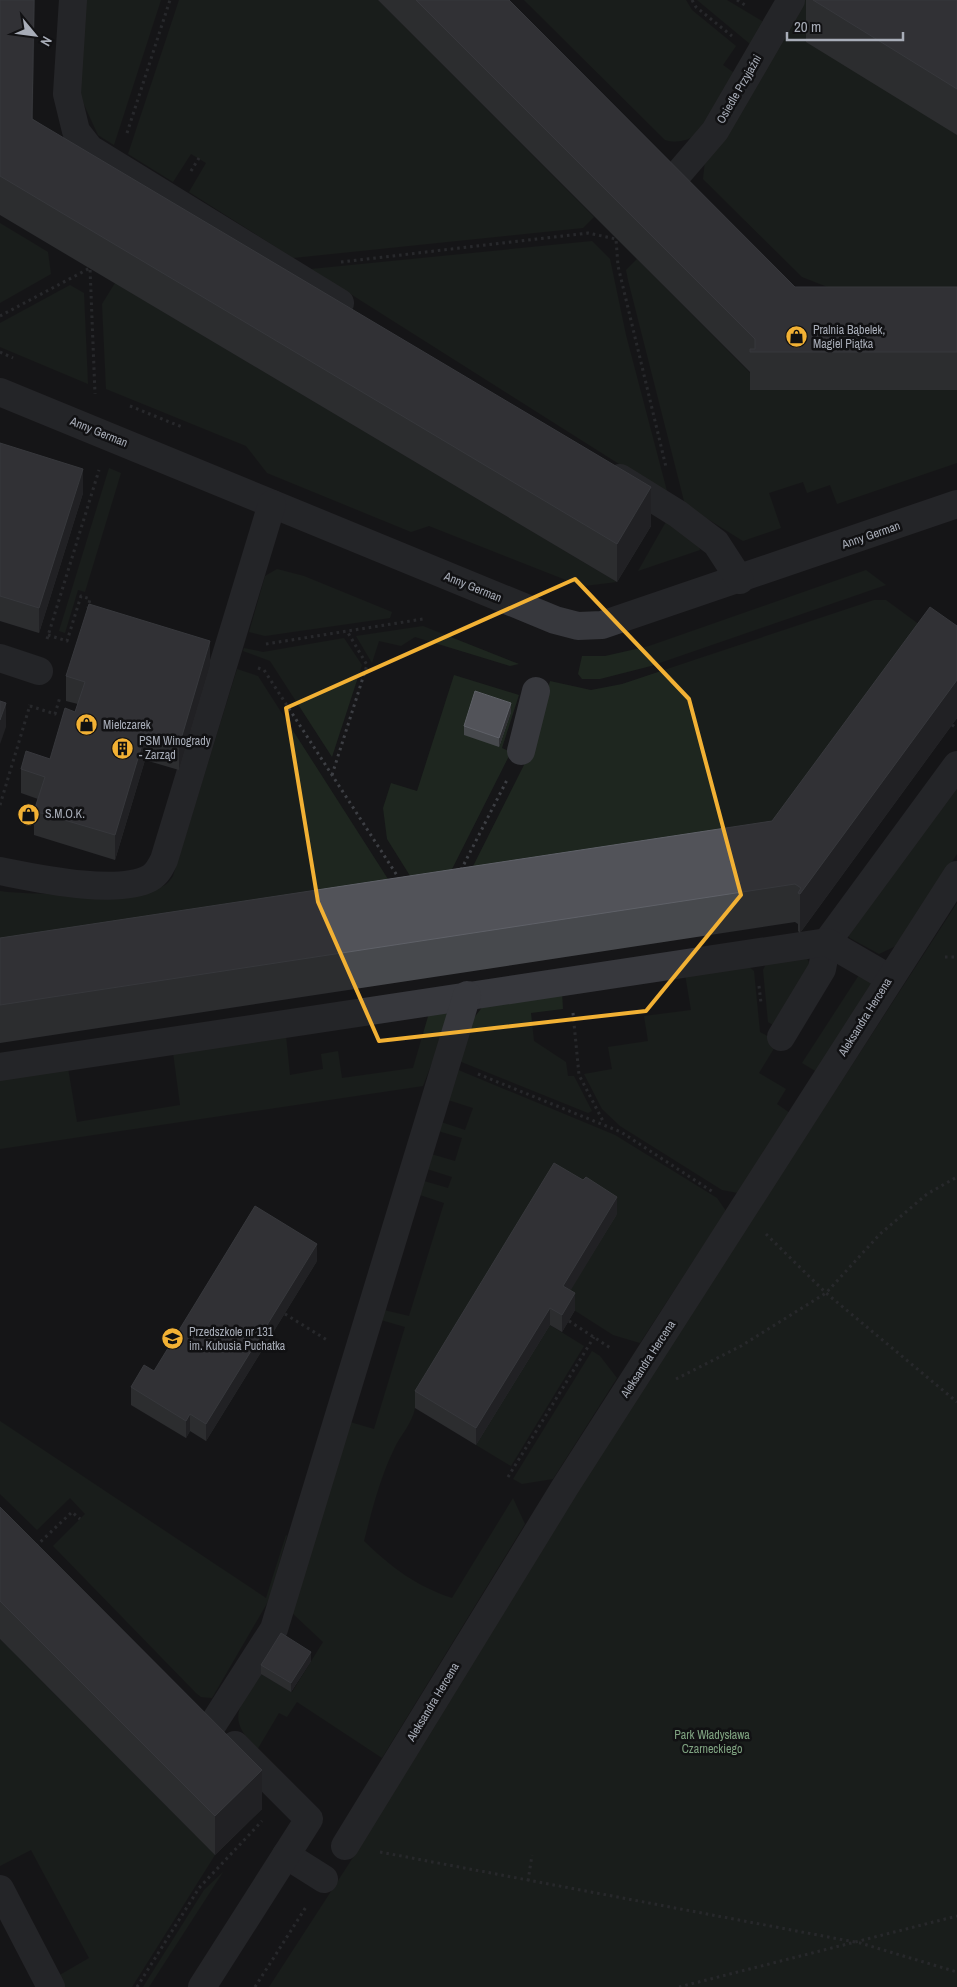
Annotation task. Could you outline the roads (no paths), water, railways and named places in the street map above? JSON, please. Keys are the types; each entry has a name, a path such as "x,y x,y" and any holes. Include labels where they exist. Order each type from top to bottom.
{"street":[{"path":"73,0 67,94 76,131 90,149 116,167 361,316"},
{"name":"Osiedle Przyjaźni","path":"679,173 715,131 791,0"},
{"path":"658,152 700,194"},
{"name":"Anny German","path":"0,392 555,620 578,626 602,626 957,504"},
{"path":"602,467 678,514 716,543 740,580"},
{"path":"0,872 77,886 135,883 149,879 158,872 164,860 272,504"},
{"path":"0,658 39,670"},
{"path":"521,751 536,691"},
{"path":"781,1037 822,970 827,942 957,765"},
{"name":"Aleksandra Hercena","path":"345,1846 564,1487 642,1368 889,978 957,875"},
{"path":"0,1067 827,942 889,978"},
{"path":"213,1724 274,1629 467,995"},
{"path":"192,1703 309,1819 202,1987"},
{"path":"286,1855 324,1879"},
{"path":"0,1889 51,1987"}],"place":[{"name":"Pralnia Bąbelek, Magiel Piątka","path":"797,337"},
{"name":"Mielczarek","path":"87,725"},
{"name":"PSM Winogrady - Zarząd","path":"123,748"},
{"name":"S.M.O.K.","path":"29,814"},
{"name":"Przedszkole nr 131 im. Kubusia Puchatka","path":"173,1339"}],"park label":[{"name":"Park Władysława Czarneckiego","path":"712,1742"}]}
